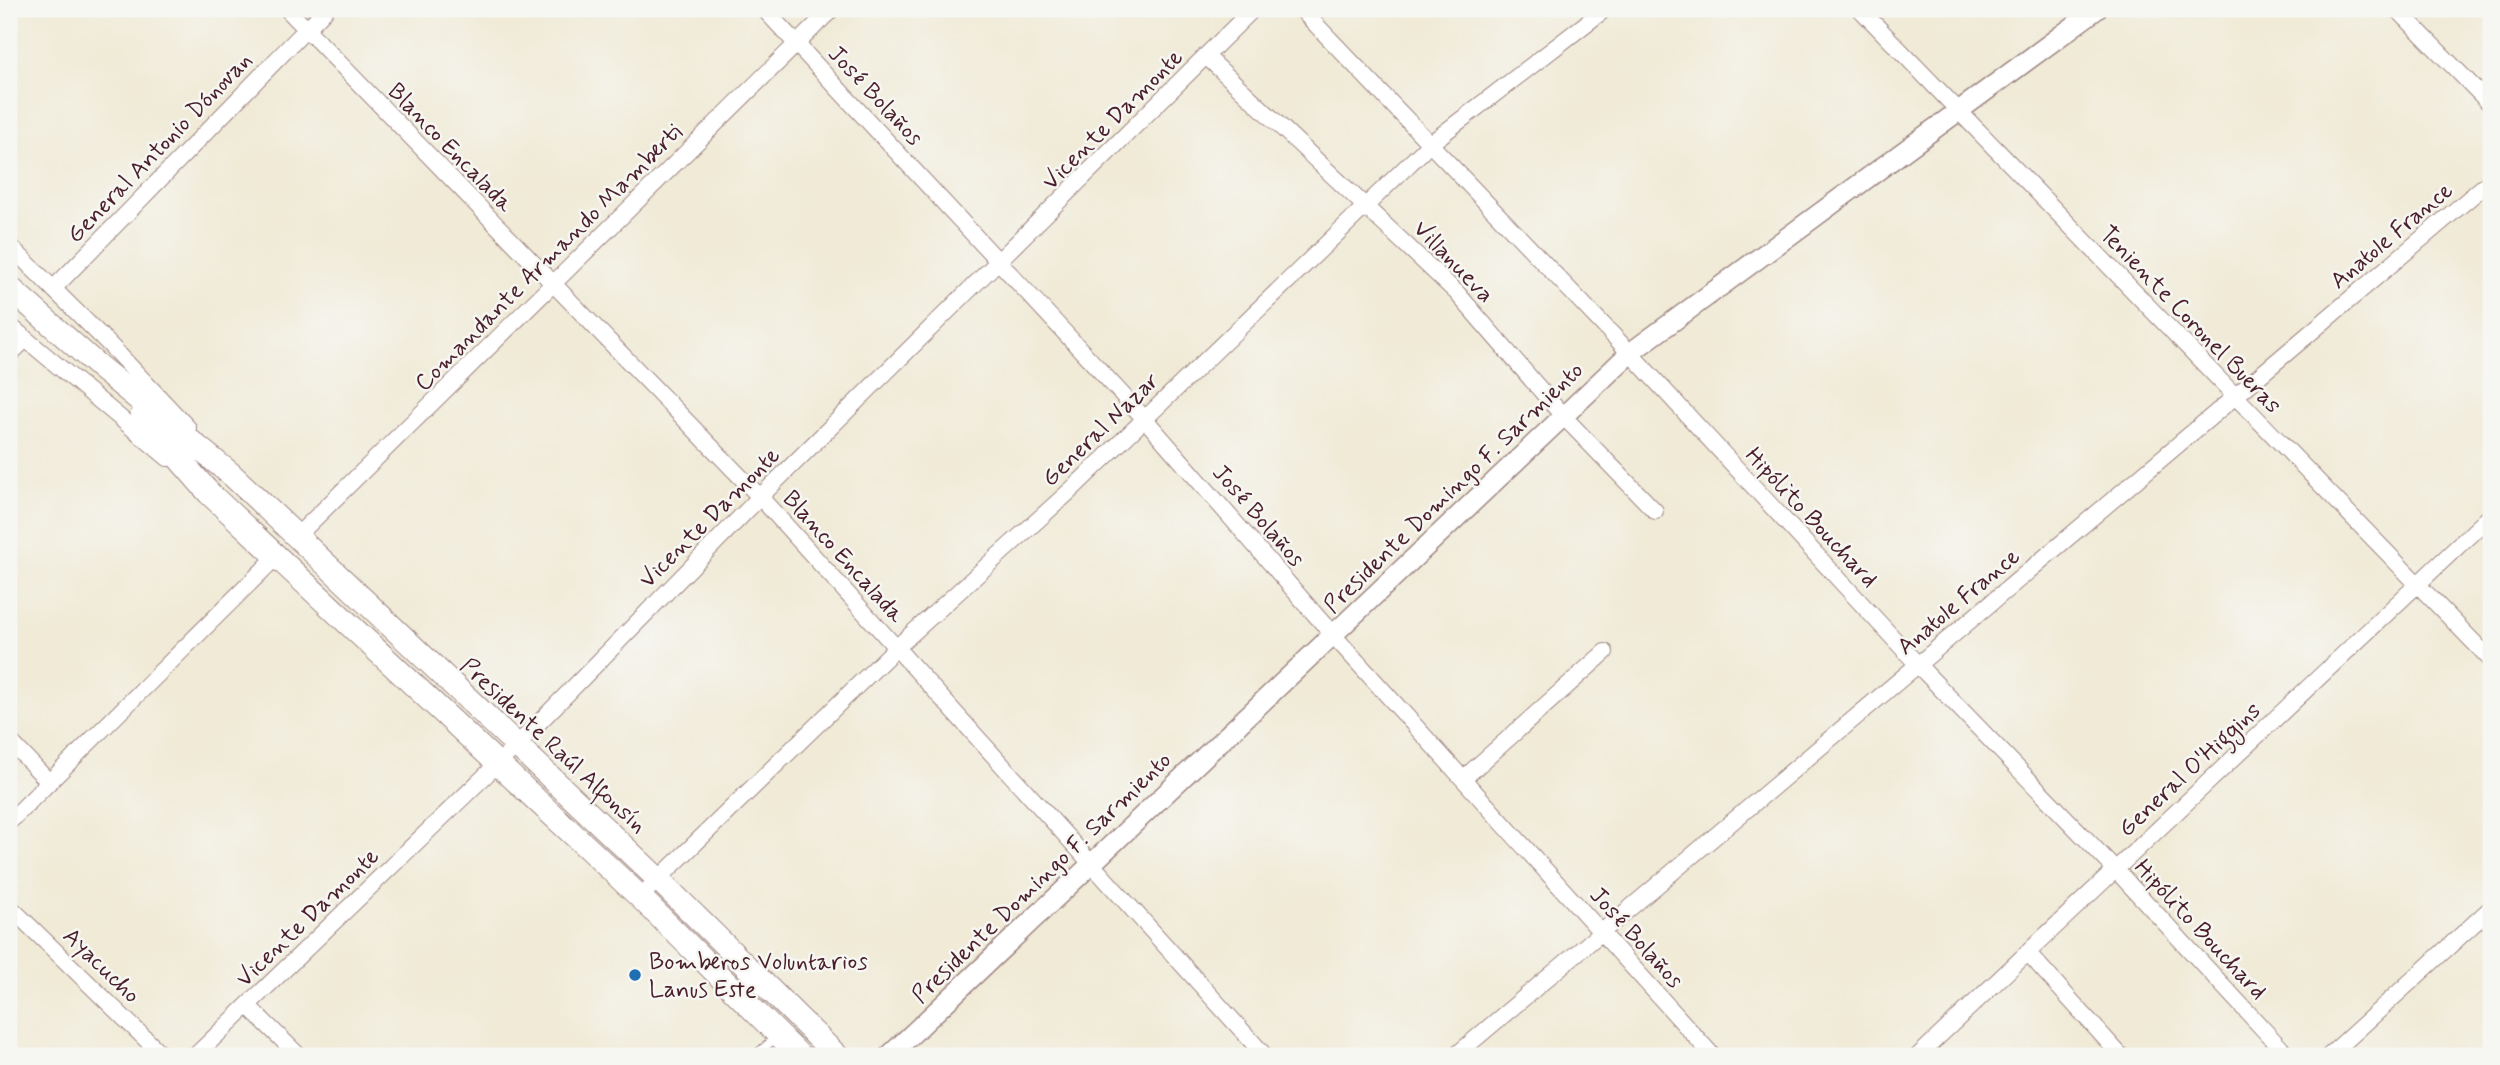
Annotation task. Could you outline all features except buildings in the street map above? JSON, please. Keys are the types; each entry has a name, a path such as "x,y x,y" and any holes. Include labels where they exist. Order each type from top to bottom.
{"main road":[{"name":"Presidente Raúl Alfonsín","path":"9,287 56,331 232,475 660,881 837,1056"},
{"name":"Presidente Raúl Alfonsín","path":"98,366 209,493 640,897 800,1056"}],"street":[{"name":"Blanco Encalada","path":"287,9 552,286 760,497 1265,1056"},
{"name":"General Antonio Dónovan","path":"54,288 326,9"},
{"name":"José Bolaños","path":"764,9 1144,418 1333,635 1713,1056"},
{"name":"Comandante Armando Mamberti","path":"296,537 832,9"},
{"name":"Vicente Damonte","path":"195,1056 516,746 760,497 1001,262 1253,9"},
{"name":"Hipólito Bouchard","path":"1301,9 1630,353 1917,665 2115,869 2288,1056"},
{"name":"General Nazar","path":"640,897 660,881 896,648 1071,490 1431,143 1605,9"},
{"name":"Teniente Coronel Bueras","path":"1860,9 2491,660"},
{"name":"Presidente Domingo F. Sarmiento","path":"888,1056 1630,353 2098,9"},
{"path":"2397,9 2491,105"},
{"name":"Villanueva","path":"1207,57 1366,204 1457,293 1563,416 1655,510"},
{"name":"Anatole France","path":"1455,1056 2491,180"},
{"name":"Presidente Raúl Alfonsín","path":"9,245 54,288 232,475"},
{"name":"Presidente Raúl Alfonsín","path":"9,325 209,493"},
{"path":"9,355 25,340"},
{"name":"General O'Higgins","path":"1918,1056 2491,515"},
{"path":"9,822 277,556"},
{"path":"1463,779 1605,652"},
{"path":"9,740 49,782"},
{"name":"Ayacucho","path":"9,906 163,1056"},
{"path":"2329,1056 2491,908"},
{"path":"2029,954 2121,1056"},
{"path":"248,1006 299,1056"}],"lane":[{"path":"754,1056 778,1036"}],"place":[{"name":"Bomberos Voluntarios Lanus Este","path":"635,975"}]}
